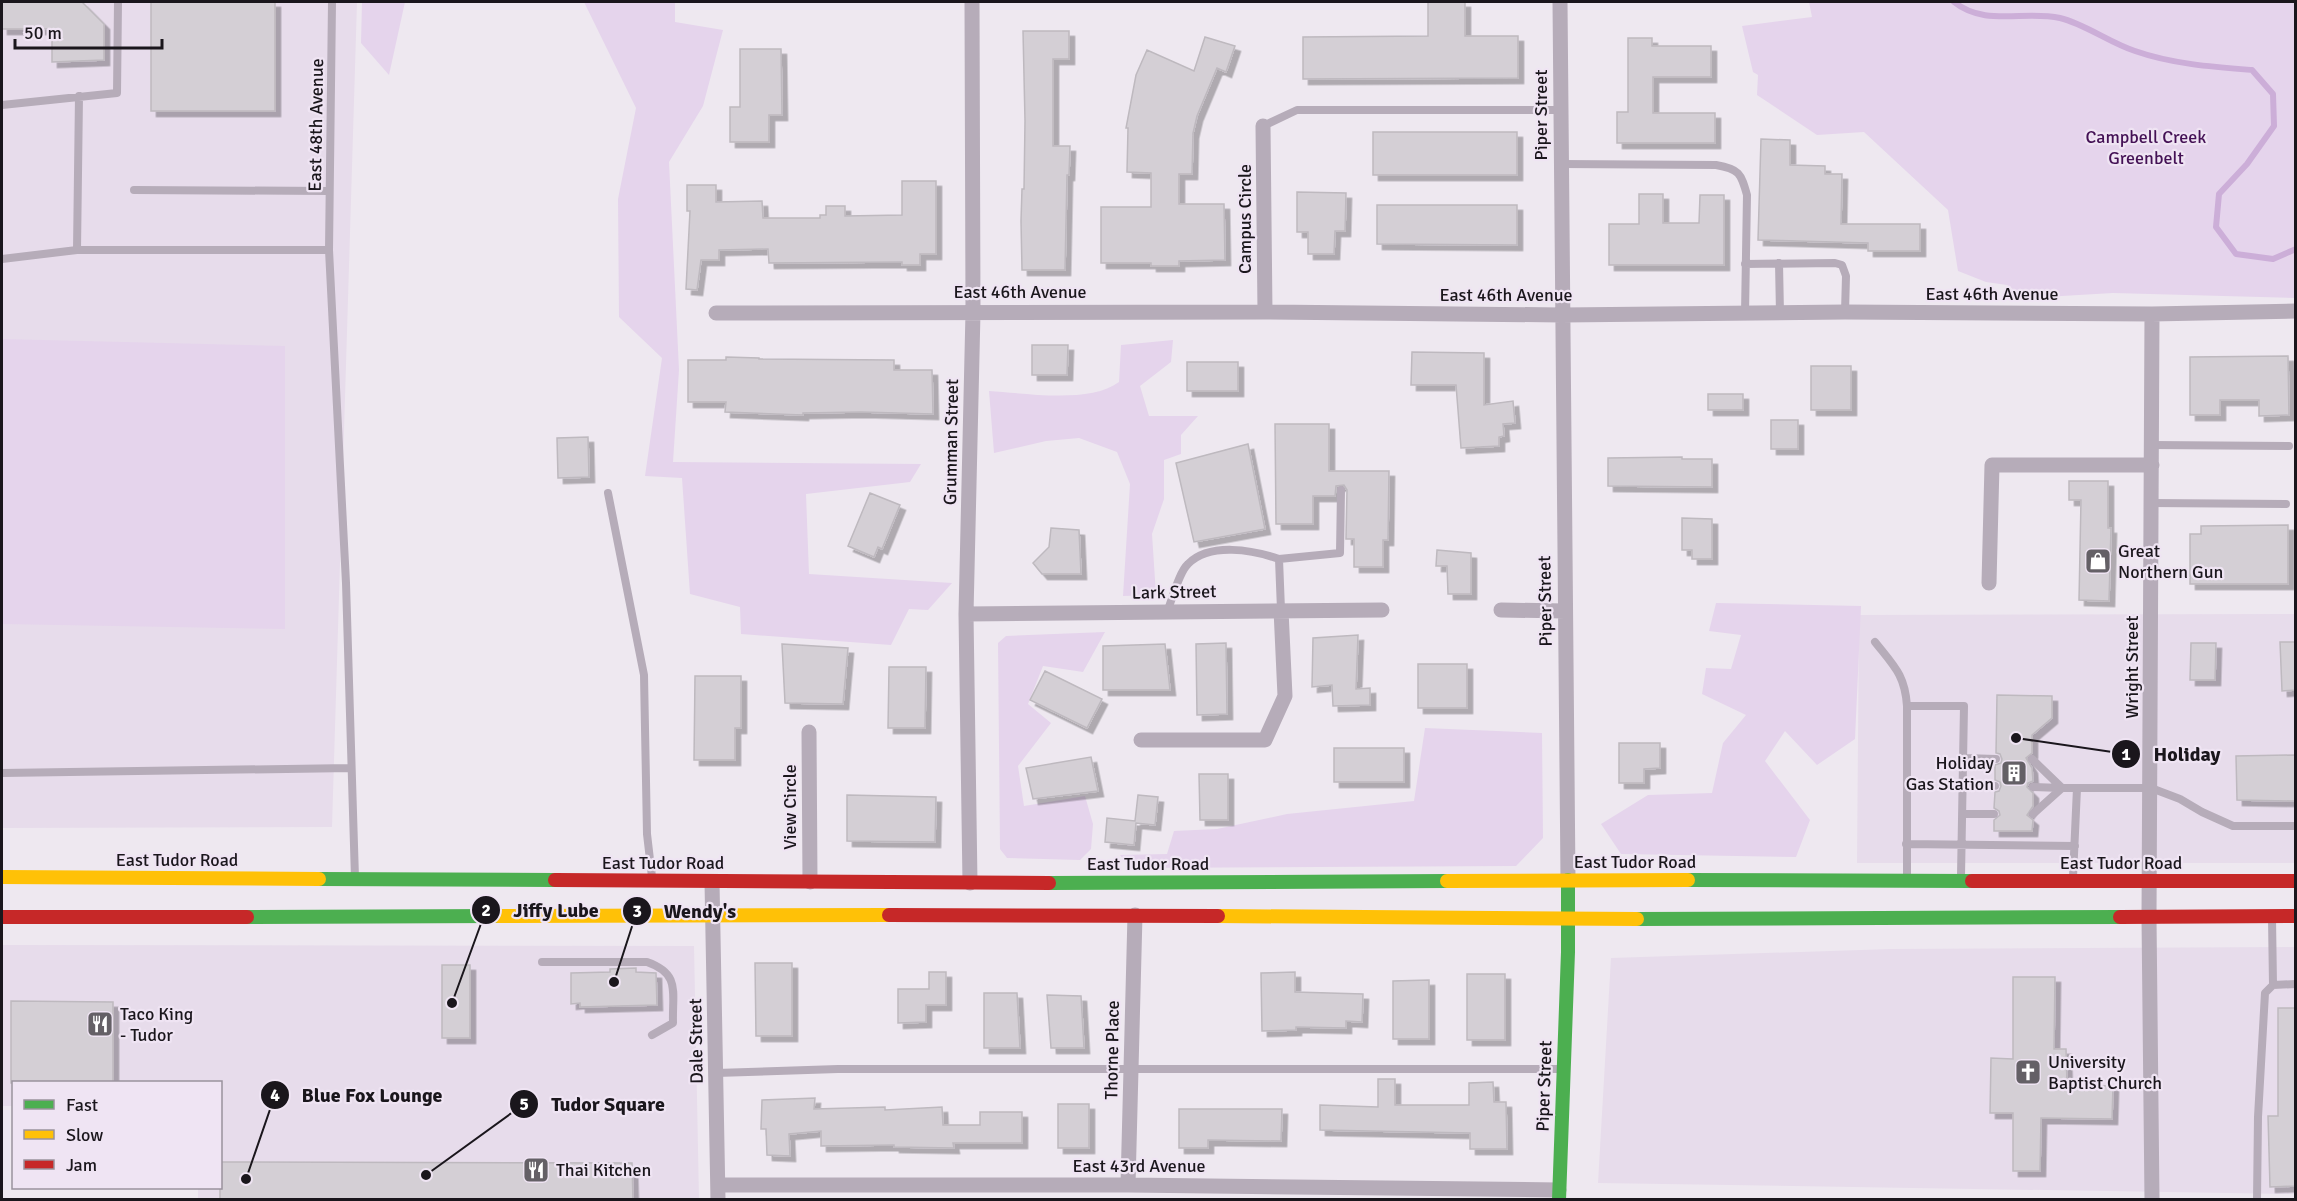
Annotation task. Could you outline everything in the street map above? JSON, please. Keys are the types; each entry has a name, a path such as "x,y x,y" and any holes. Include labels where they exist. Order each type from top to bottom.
{"main road":[{"name":"East Tudor Road","path":"2,877 970,883 1568,880 2295,881"},
{"name":"Piper Street","path":"1559,1195 1568,880"},
{"path":"2,918 1135,915 1568,919 2295,916"}],"street":[{"name":"Grumman Street","path":"970,883 966,614 974,312 972,2"},
{"name":"Piper Street","path":"1560,2 1568,880"},
{"name":"Campus Circle","path":"1263,126 1265,312"},
{"name":"East 46th Avenue","path":"716,313 1265,312 1562,315 1845,312 2152,314 2295,311"},
{"name":"Wright Street","path":"2152,314 2149,918 2152,1200"},
{"path":"1989,583 1992,465 2152,465"},
{"path":"1141,740 1265,740 1285,696 1281,610"},
{"name":"Lark Street","path":"966,614 1382,610"},
{"path":"1501,610 1565,611"},
{"name":"View Circle","path":"809,732 810,882"},
{"name":"Dale Street","path":"712,882 718,1192"},
{"name":"Thorne Place","path":"1128,1185 1135,915"},
{"name":"East 43rd Avenue","path":"718,1192 1128,1185 1559,1195"}],"lane":[{"path":"2,105 117,93 118,2"},
{"name":"East 48th Avenue","path":"332,2 329,250 346,583 355,879"},
{"path":"77,250 79,96"},
{"path":"1263,126 1297,110 1561,110"},
{"path":"1561,164 1716,165 1733,168 1742,177 1747,195 1745,314"},
{"path":"134,190 330,191"},
{"path":"2,259 77,250 329,250"},
{"path":"1779,263 1780,314"},
{"path":"1745,264 1835,263 1842,265 1846,276 1845,312"},
{"path":"2152,446 2289,446"},
{"path":"1167,612 1186,565 1194,559 1213,552 1240,550 1279,559 1340,553 1341,490"},
{"path":"608,493 644,675 647,834 652,881"},
{"path":"2151,503 2286,504"},
{"path":"1279,559 1281,610"},
{"path":"1875,642 1906,687 1907,881"},
{"path":"1907,706 1964,706 1961,881"},
{"path":"1963,758 1996,759"},
{"path":"2032,759 2062,788"},
{"path":"2,773 351,768"},
{"path":"1962,787 1995,786"},
{"path":"2033,787 2151,788 2234,825 2295,826"},
{"path":"2033,814 2062,788"},
{"path":"2073,881 2077,788"},
{"path":"1962,814 1994,814"},
{"path":"1906,844 2075,846"},
{"path":"2257,1200 2258,1117 2265,993 2272,984 2272,917"},
{"path":"542,962 647,962 661,967 672,981 673,1023 652,1035"},
{"path":"2272,984 2295,984"},
{"path":"716,1073 838,1069 1564,1069"}],"shaded area":[{"path":"2,2 357,2 332,827 2,828"},
{"path":"2295,614 2295,863 1857,863 1859,615"},
{"path":"2,945 694,946 699,1199 198,1199 198,1189 222,1189 222,1081 12,1081 12,1106 2,1106"},
{"path":"2295,947 2295,1194 1598,1183 1611,958 1891,949"}],"green space":[{"path":"362,2 405,2 389,75 361,43"},
{"path":"584,2 675,2 675,22 723,30 703,106 669,162 679,370 673,462 921,464 910,482 806,494 809,574 952,583 928,610 909,609 891,645 741,634 740,607 690,594 682,478 645,476 662,358 619,317 618,199 636,108"},
{"name":"Campbell Creek Greenbelt","path":"1809,2 2295,2 2295,298 2113,293 2026,298 2007,285 1986,282 1958,271 1948,210 1864,132 1817,135 1757,95 1758,75 1753,72 1742,26 1812,17"},
{"path":"2,339 285,346 285,629 2,624"},
{"path":"1173,340 1171,362 1140,386 1149,416 1198,416 1181,435 1181,454 1164,460 1164,499 1152,534 1156,595 1123,596 1130,484 1117,452 1079,438 1046,441 994,453 989,391 1057,396 1092,393 1107,389 1119,382 1121,345"},
{"path":"1716,603 1861,606 1855,739 1817,765 1785,731 1765,761 1810,820 1796,857 1621,854 1601,824 1648,795 1712,793 1723,743 1746,715 1702,694 1706,668 1731,669 1741,635 1709,631"},
{"path":"1105,632 1083,672 1043,666 1028,704 1051,723 1018,766 1024,806 1085,796 1093,824 1091,849 1080,860 1007,858 1000,849 998,643 1006,636"},
{"path":"1425,728 1542,733 1543,838 1516,866 1130,868 1120,855 1167,854 1174,831 1217,829 1287,814 1414,801"}],"building":[{"path":"2,2 82,2 104,24 104,60 52,62 52,29 2,29"},
{"path":"151,2 275,2 275,111 151,111"},
{"path":"1428,2 1465,2 1465,36 1518,36 1518,78 1303,79 1303,37 1428,36"},
{"path":"1023,31 1069,31 1069,59 1053,59 1053,146 1070,146 1069,175 1067,175 1065,270 1022,270 1021,221 1025,121"},
{"path":"1205,37 1235,46 1226,72 1217,68 1197,116 1193,133 1192,174 1179,174 1179,204 1224,204 1225,260 1179,261 1179,266 1151,266 1151,263 1101,263 1101,207 1151,207 1151,173 1127,172 1128,128 1126,128 1136,75 1147,50 1194,71"},
{"path":"1628,38 1652,38 1652,46 1711,46 1711,77 1653,77 1653,113 1715,113 1715,143 1617,143 1617,112 1628,112"},
{"path":"740,49 781,49 782,115 769,115 769,142 730,142 730,107 740,107"},
{"path":"1373,132 1517,132 1517,175 1373,175"},
{"path":"1761,139 1790,140 1790,165 1825,166 1825,174 1842,174 1841,224 1920,224 1920,251 1868,251 1868,243 1758,240"},
{"path":"902,181 936,181 936,254 920,254 920,265 902,265 902,262 769,263 768,249 719,250 719,260 701,260 697,290 686,289 690,211 687,211 687,185 716,185 716,202 762,201 763,218 820,218 820,215 826,215 826,206 845,206 845,216 902,215"},
{"path":"1297,192 1346,193 1345,231 1335,231 1334,254 1308,254 1308,232 1297,232"},
{"path":"1639,194 1663,194 1663,223 1699,223 1700,195 1724,195 1724,265 1609,265 1609,224 1639,224"},
{"path":"1377,205 1517,205 1517,245 1377,244"},
{"path":"1032,345 1068,345 1067,375 1032,375"},
{"path":"1412,352 1484,353 1484,405 1513,401 1515,423 1503,424 1504,436 1499,437 1499,446 1461,448 1456,385 1411,385"},
{"path":"2288,356 2289,415 2259,416 2259,400 2220,400 2220,415 2190,415 2190,357"},
{"path":"726,357 894,360 894,370 932,370 933,414 861,412 803,413 803,415 725,412 726,402 688,402 688,360 726,360"},
{"path":"1187,362 1238,362 1238,391 1187,391"},
{"path":"1811,366 1851,366 1851,410 1811,410"},
{"path":"1708,394 1743,394 1743,410 1708,410"},
{"path":"1771,420 1798,420 1798,449 1771,449"},
{"path":"1275,424 1329,424 1329,471 1389,471 1388,540 1383,540 1383,567 1354,567 1354,539 1346,539 1347,490 1344,485 1336,486 1335,496 1313,496 1313,524 1276,524"},
{"path":"588,437 589,477 558,478 557,438"},
{"path":"1248,444 1265,529 1194,542 1176,463"},
{"path":"1682,457 1682,459 1712,459 1712,487 1608,486 1608,458"},
{"path":"2069,481 2108,481 2108,528 2111,528 2109,601 2079,600 2081,500 2069,500"},
{"path":"870,493 900,505 882,549 878,547 874,557 848,546"},
{"path":"1682,518 1712,519 1712,559 1692,559 1692,550 1682,550"},
{"path":"2288,525 2288,584 2190,584 2190,534 2201,534 2201,526"},
{"path":"1051,528 1079,530 1081,574 1042,574 1033,563 1049,547"},
{"path":"1437,550 1471,553 1471,594 1448,594 1447,566 1436,566"},
{"path":"1358,635 1356,689 1370,688 1370,705 1333,706 1332,685 1312,687 1313,638"},
{"path":"2280,642 2295,642 2295,690 2282,691"},
{"path":"1226,643 1227,714 1197,715 1196,644"},
{"path":"2191,643 2216,643 2215,680 2190,680"},
{"path":"782,644 848,648 843,704 785,703"},
{"path":"1165,644 1170,690 1103,690 1103,646"},
{"path":"1418,664 1467,664 1467,708 1418,708"},
{"path":"889,667 926,667 925,728 888,728"},
{"path":"1045,671 1102,699 1087,728 1030,700"},
{"path":"695,676 741,676 741,728 735,728 735,760 694,760"},
{"name":"Holiday Gas Station","path":"1997,695 2052,696 2052,718 2032,735 2032,753 2026,758 2032,768 2033,781 2028,783 2027,787 2033,793 2033,806 2027,815 2033,820 2032,831 1994,831 1994,820 2000,815 1999,811 1994,808 1995,792 1999,791 2001,786 2000,782 1995,780 1995,765 2001,763 2002,759 2000,754 1996,753"},
{"path":"1619,743 1660,743 1660,768 1644,769 1644,783 1619,783"},
{"path":"1334,748 1404,748 1404,782 1334,782"},
{"path":"2295,755 2295,801 2237,800 2236,756"},
{"path":"1091,757 1098,791 1033,799 1026,768"},
{"path":"1199,774 1228,774 1228,820 1200,820"},
{"path":"847,795 936,797 935,842 847,841"},
{"path":"1138,795 1158,797 1155,825 1136,823 1134,845 1105,842 1107,818 1135,821"},
{"path":"755,963 792,963 792,1036 756,1036"},
{"path":"442,965 470,965 470,1038 442,1038"},
{"path":"636,968 636,972 656,973 657,1005 580,1007 580,1003 571,1004 571,973 610,972 610,969"},
{"path":"929,972 946,972 946,1005 926,1005 926,1022 898,1023 898,989 929,989"},
{"path":"1295,972 1295,992 1363,994 1362,1022 1346,1021 1346,1028 1296,1027 1296,1030 1262,1031 1261,973"},
{"path":"1467,974 1505,974 1505,1040 1467,1040"},
{"name":"University Baptist Church","path":"2013,977 2055,977 2054,1049 2066,1049 2067,1085 2113,1086 2112,1119 2041,1118 2040,1171 2013,1171 2013,1113 1990,1113 1991,1058 2013,1059"},
{"path":"1429,980 1429,1039 1393,1039 1393,981"},
{"path":"984,993 1017,993 1020,1048 984,1048"},
{"path":"1047,995 1081,996 1084,1048 1051,1048"},
{"path":"11,1001 113,1002 113,1081 12,1081 11,1083"},
{"path":"2278,1008 2295,1008 2295,1186 2270,1187 2268,1116 2278,1116"},
{"path":"1378,1079 1395,1079 1395,1105 1469,1105 1469,1083 1493,1082 1494,1102 1506,1102 1507,1149 1470,1149 1470,1133 1320,1130 1320,1105 1378,1107"},
{"path":"815,1098 814,1109 885,1107 885,1110 942,1107 943,1125 980,1125 980,1112 1022,1112 1022,1143 953,1143 954,1148 894,1147 894,1145 821,1146 821,1131 789,1134 790,1156 767,1155 766,1129 761,1129 762,1100"},
{"path":"1058,1104 1089,1104 1089,1148 1058,1148"},
{"path":"1179,1109 1282,1109 1281,1141 1208,1140 1208,1148 1179,1148"},
{"path":"222,1162 632,1163 633,1200 220,1200"}],"waterway":[{"path":"1954,2 1966,10 1992,16 2060,18 2126,48 2163,59 2252,70 2273,94 2274,126 2247,164 2219,194 2216,227 2236,254 2273,259 2296,249"}],"traffic: fast":[{"path":"319,879 555,880"},
{"path":"1559,1200 1568,952 1568,880"},
{"path":"1688,880 1972,881"},
{"path":"1049,883 1447,881"},
{"path":"247,917 498,916"},
{"path":"1637,919 2120,917"}],"traffic: slow":[{"path":"2,877 319,879"},
{"path":"1447,881 1688,880"},
{"path":"498,916 889,915"},
{"path":"1218,916 1637,919"}],"traffic: jam":[{"path":"555,880 1049,883"},
{"path":"1972,881 2296,881"},
{"path":"889,915 1218,916"},
{"path":"2120,917 2296,916"},
{"path":"2,917 247,917"}],"place":[{"name":"Great Northern Gun","path":"2098,561"},
{"name":"Holiday","path":"2016,738"},
{"name":"Holiday Gas Station","path":"2014,773"},
{"name":"Wendy's","path":"614,982"},
{"name":"Jiffy Lube","path":"452,1003"},
{"name":"Taco King - Tudor","path":"100,1024"},
{"name":"University Baptist Church","path":"2028,1072"},
{"name":"Thai Kitchen","path":"536,1170"},
{"name":"Tudor Square","path":"426,1175"},
{"name":"Blue Fox Lounge","path":"246,1179"}]}
